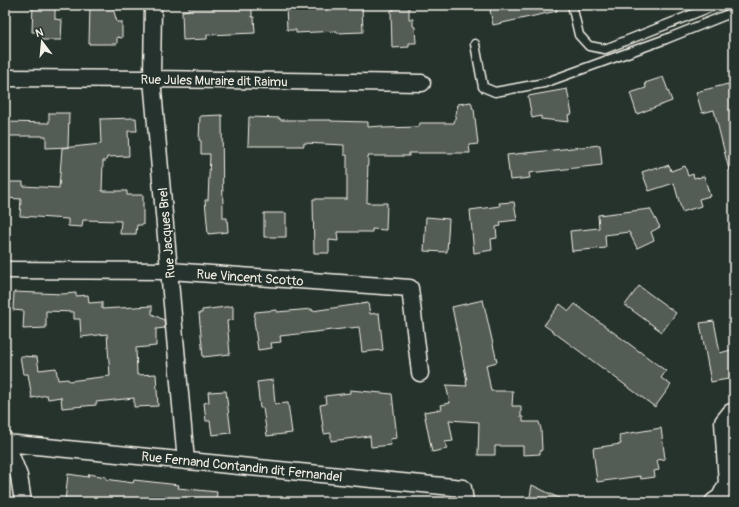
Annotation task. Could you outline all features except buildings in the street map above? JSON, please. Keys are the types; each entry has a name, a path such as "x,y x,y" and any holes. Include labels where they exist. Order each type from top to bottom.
{"street":[{"name":"Rue Jacques Brel","path":"153,5 152,79 186,461"},
{"name":"Rue Jules Muraire dit Raimu","path":"5,78 422,83"},
{"name":"Rue Vincent Scotto","path":"5,270 170,271 410,288 420,373"},
{"path":"713,502 720,497 727,483 723,422 731,412 734,412"},
{"name":"Rue Fernand Contandin dit Fernandel","path":"6,441 186,461 463,488 465,502"},
{"path":"6,441 12,476 23,502"}],"lane":[{"path":"572,5 579,35 589,46 606,49 716,5"},
{"path":"475,44 483,86 495,92 551,80 666,39 732,12 734,24"}]}
